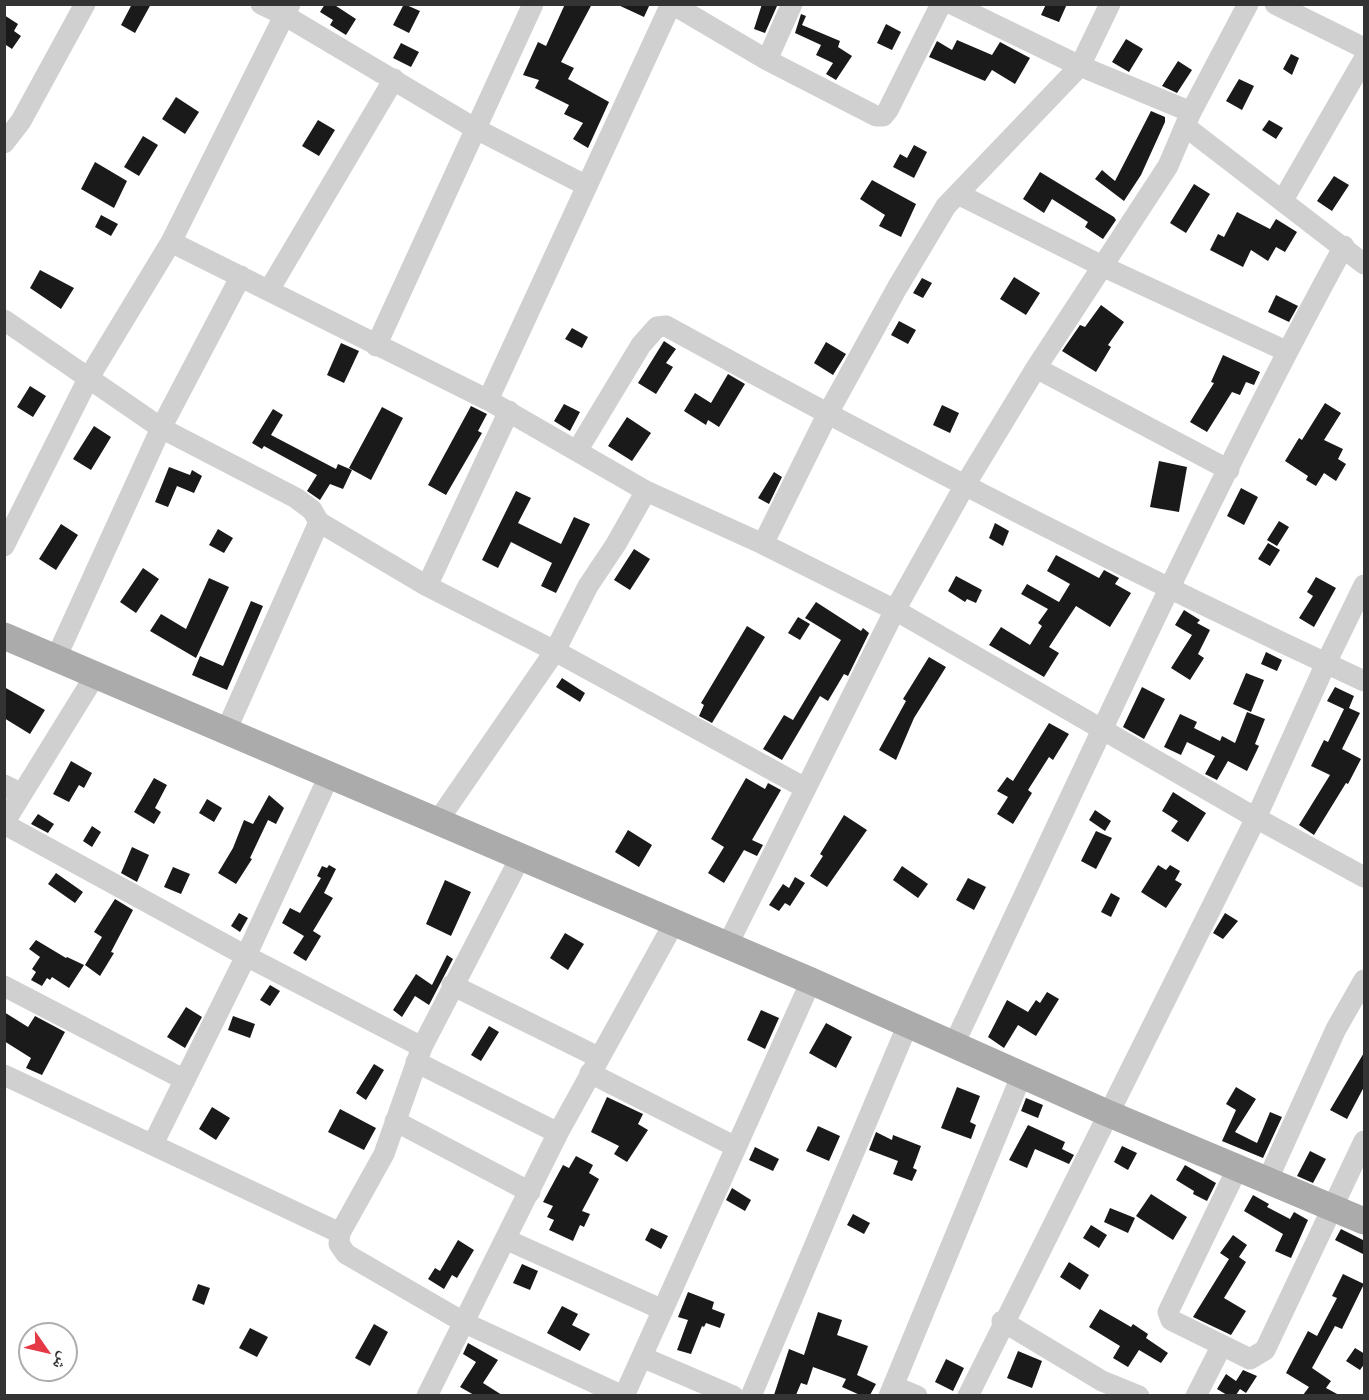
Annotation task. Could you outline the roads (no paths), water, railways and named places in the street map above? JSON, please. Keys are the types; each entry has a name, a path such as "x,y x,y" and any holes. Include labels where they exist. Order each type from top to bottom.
{"main road":[{"path":"4,636 811,981 1107,1113 1365,1221"}],"street":[{"path":"4,143 21,121 85,4"},
{"path":"261,4 287,10 476,129 587,186"},
{"path":"376,345 533,4"},
{"path":"488,400 672,4 766,60 876,116 883,116 941,4"},
{"path":"766,60 792,4"},
{"path":"952,4 1189,120 1283,200 1365,264"},
{"path":"763,544 827,415 897,288 946,206 1080,66 1110,4"},
{"path":"727,946 895,610 965,485 1036,368 1168,166 1248,4"},
{"path":"1275,4 1365,48"},
{"path":"4,546 88,378 171,242 287,10"},
{"path":"1283,200 1365,59"},
{"path":"268,290 394,79"},
{"path":"958,194 1104,267 1286,351"},
{"path":"171,242 509,411 646,491 763,544 895,610 1256,818 1365,877"},
{"path":"954,1044 1170,588 1286,351 1344,246"},
{"path":"56,658 161,428 241,276"},
{"path":"4,320 161,428 296,498 312,510 319,522 427,586 555,651 805,788"},
{"path":"577,451 641,345 657,327 666,326 827,415 1170,588 1365,681"},
{"path":"1036,368 1229,470"},
{"path":"427,586 509,411"},
{"path":"437,822 555,651 588,586 616,544 646,491"},
{"path":"225,731 319,522"},
{"path":"968,1395 1002,1321 1256,818 1326,663 1365,585"},
{"path":"96,674 13,789 4,824 246,956 558,1133"},
{"path":"153,1144 246,956 329,776"},
{"path":"520,856 452,985 419,1055 374,1175 340,1233 339,1244 346,1254 465,1323 624,1395 811,981"},
{"path":"427,1395 558,1133 674,923"},
{"path":"1268,1179 1336,1029 1365,980"},
{"path":"452,985 736,1147"},
{"path":"4,986 185,1080"},
{"path":"751,1395 908,1024"},
{"path":"917,1395 891,1391 1022,1074"},
{"path":"4,1075 340,1233"},
{"path":"395,1121 530,1192"},
{"path":"1238,1167 1168,1312 1171,1320 1221,1347 1250,1359 1265,1350 1365,1141"},
{"path":"505,1239 663,1310"},
{"path":"1002,1321 1127,1394"},
{"path":"1196,1395 1221,1347"},
{"path":"642,1356 734,1395"}]}
